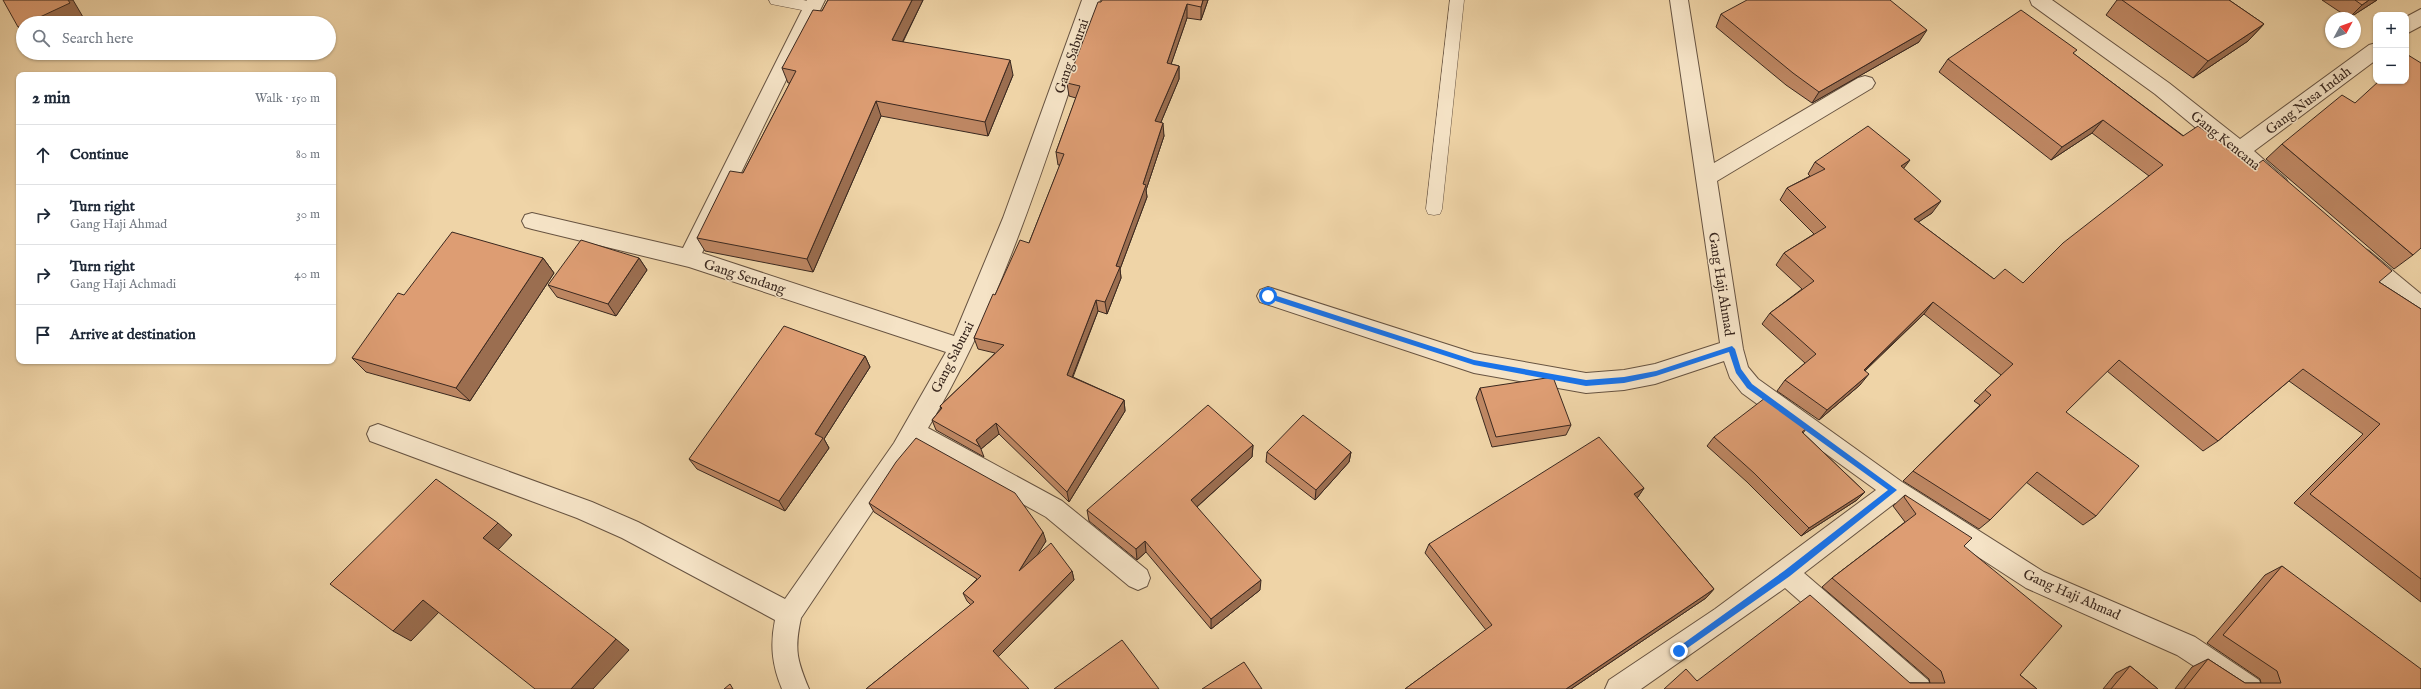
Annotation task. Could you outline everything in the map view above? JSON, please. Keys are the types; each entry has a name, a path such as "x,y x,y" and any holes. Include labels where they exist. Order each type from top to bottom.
{"street":[{"name":"Gang Saburai","path":"796,689 788,677 784,661 783,644 789,614 913,431 959,347 1007,235 1091,0"},
{"name":"Gang Haji Ahmad","path":"1679,0 1732,349 1738,371 1750,386 1894,490 2035,580 2186,646 2250,689"},
{"name":"Gang Kencana","path":"2039,0 2147,77 2240,150 2293,197"},
{"name":"Gang Sendang","path":"814,4 690,258 959,347"},
{"path":"2409,25 2421,16"},
{"name":"Gang Nusa Indah","path":"2240,150 2373,52"},
{"path":"1706,177 1865,83"},
{"path":"532,221 690,258"},
{"path":"2346,243 2421,307"},
{"path":"1268,296 1474,363 1586,383 1624,380 1656,374 1732,349"},
{"path":"913,431 1054,509 1138,578"},
{"path":"378,434 584,510 623,528 789,614"},
{"path":"1618,689 1679,651 1787,574 1894,490"},
{"path":"1787,574 1919,689"}],"lane":[{"path":"776,0 814,4"},
{"path":"1434,209 1457,0"}],"building":[{"path":"3,0 68,0 70,3 42,16 16,16 16,23"},
{"path":"828,0 912,0 892,40 1010,60 985,122 876,101 807,259 697,238 730,171 743,173 796,71 782,68 813,10 822,11"},
{"path":"1102,0 1203,0 1201,7 1187,4 1167,63 1179,66 1155,121 1163,123 1143,184 1146,185 1116,266 1120,267 1105,302 1096,300 1067,375 1124,400 1067,492 996,423 976,440 980,447 932,420 942,408 940,406 1004,345 974,338 993,294 995,295 1020,240 1029,243 1064,154 1056,152 1080,86 1067,83 1098,2 1101,2"},
{"path":"1747,0 1890,0 1927,30 1819,92 1793,73 1721,14"},
{"path":"2122,0 2229,0 2264,24 2208,61"},
{"path":"2355,0 2369,0 2362,5"},
{"path":"2021,10 2077,50 2073,53 2183,136 2198,126 2254,167 2263,160 2392,271 2379,282 2421,309 2421,579 2310,494 2380,424 2303,369 2218,441 2119,360 2066,412 2139,466 2096,516 2037,472 1990,520 1913,471 1991,395 1985,390 2013,364 1933,302 1864,370 1869,374 1827,410 1785,380 1816,354 1770,313 1814,281 1784,253 1826,227 1787,188 1825,169 1815,162 1868,126 1910,160 1901,166 1941,201 1914,219 1994,279 2005,269 2023,283 2063,243 2163,165 2103,120 2062,147 1948,59"},
{"path":"2409,56 2421,63 2421,248 2413,255 2282,144 2342,95 2355,103 2376,84 2409,84"},
{"path":"452,232 543,258 456,388 352,358 398,293 404,295"},
{"path":"581,240 639,258 608,304 548,285"},
{"path":"784,326 865,356 815,434 823,438 779,501 689,459"},
{"path":"1553,377 1571,425 1496,437 1480,388"},
{"path":"1765,398 1807,428 1802,432 1865,492 1809,528 1754,473 1714,437"},
{"path":"1208,405 1253,445 1191,500 1261,580 1211,619 1145,541 1136,549 1087,510"},
{"path":"1303,415 1351,452 1316,490 1267,452"},
{"path":"1599,437 1644,488 1634,494 1714,589 1566,689 1405,689 1492,625 1429,544"},
{"path":"916,438 1015,493 1043,532 1019,571 1051,543 1072,571 993,651 1029,689 866,689 974,602 963,593 981,576 869,503 896,462"},
{"path":"436,479 498,523 483,538 616,639 571,689 535,689 423,600 393,631 330,584"},
{"path":"1905,495 1972,538 1964,546 2062,626 2020,675 2037,689 1664,689 1686,669 1697,681 1810,595 1910,683 1945,683 1941,671 1832,578 1916,514 1904,497"},
{"path":"2282,566 2421,669 2421,689 2184,689 2208,659 2245,683 2281,683 2277,671 2223,635"},
{"path":"1122,640 1159,689 1054,689"},
{"path":"1244,662 1262,689 1202,689"},
{"path":"2130,666 2158,689 2111,689"},
{"path":"730,684 733,689 724,689"}],"route":[{"path":"1268,296 1474,363 1549,378 1586,383 1624,380 1656,374 1732,349 1738,371 1750,386 1894,490 1787,574 1679,651"}]}
